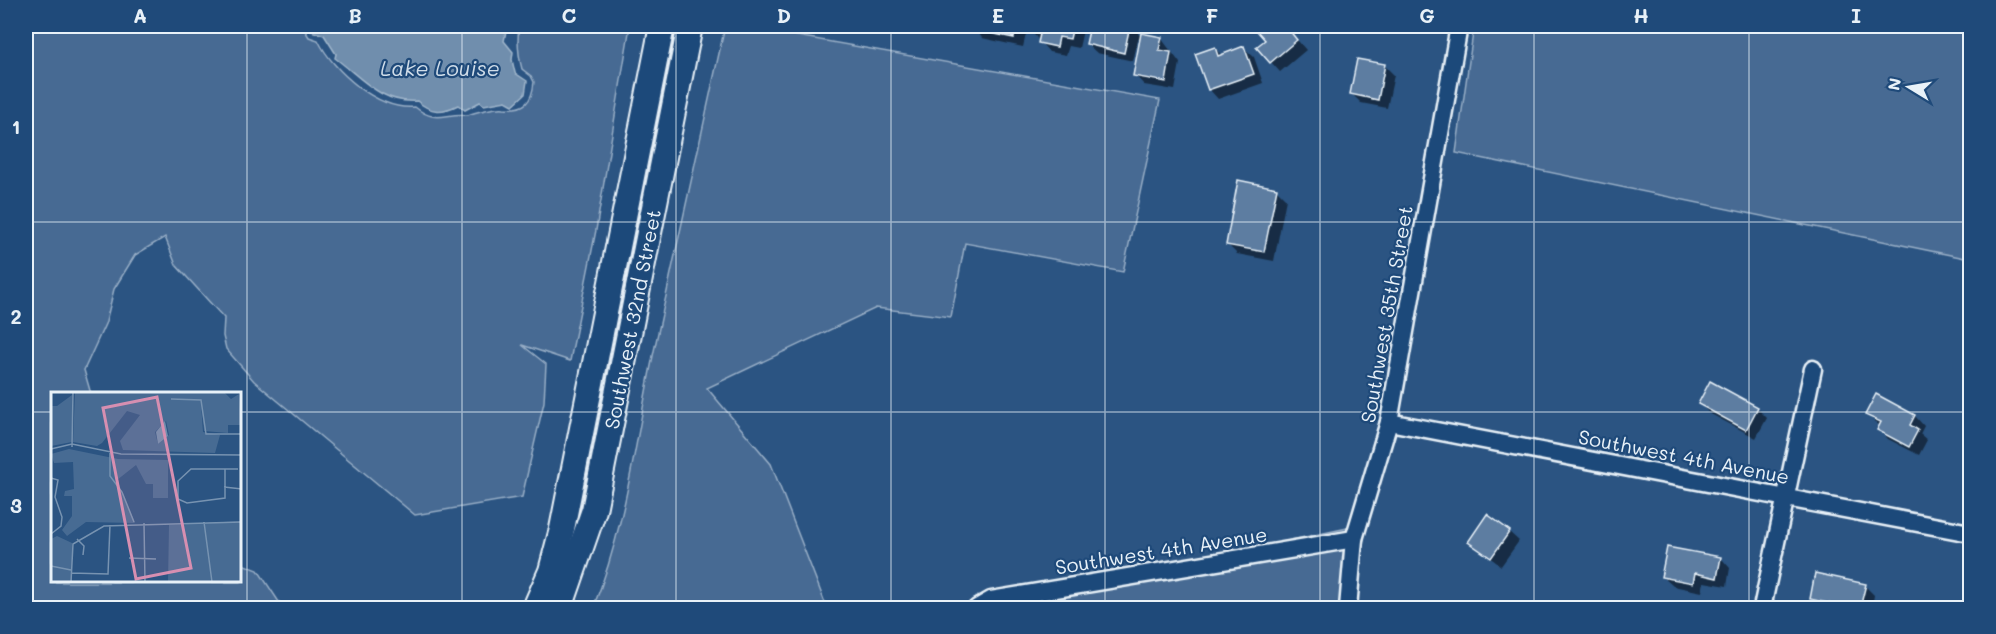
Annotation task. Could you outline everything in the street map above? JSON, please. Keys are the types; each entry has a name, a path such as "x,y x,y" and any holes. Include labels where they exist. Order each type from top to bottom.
{"main road":[{"name":"Southwest 32nd Street","path":"535,609 551,571 562,529 662,26"},
{"name":"Southwest 32nd Street","path":"560,609 594,510 690,26"}],"street":[{"name":"Southwest 35th Street","path":"1348,609 1354,539 1389,422 1459,26"},
{"path":"1762,609 1784,496 1813,369"},
{"name":"Southwest 4th Avenue","path":"1389,422 1971,533"},
{"name":"Southwest 4th Avenue","path":"977,609 991,600 1354,539"}],"shaded area":[{"path":"26,26 302,26 309,37 318,40 334,64 358,87 386,103 401,107 415,107 429,115 441,117 468,115 491,109 517,108 526,104 534,82 531,76 522,69 518,48 519,26 630,26 596,230 570,361 522,345 546,364 544,402 522,497 415,515 254,381 226,349 223,336 224,318 176,265 165,237 135,255 114,289 106,322 84,370 90,392 51,392 51,583 242,583 242,564 258,570 283,608 26,608"},
{"path":"725,26 741,26 1160,100 1123,272 965,243 951,317 876,308 707,388 771,464 827,608 593,608 622,514 654,351"},
{"path":"1474,26 1970,26 1970,259 1456,153"},
{"path":"1366,524 1352,608 973,608"}],"water":[{"name":"Lake Louise","path":"310,26 507,26 504,41 513,52 515,73 527,81 525,94 513,105 506,101 484,105 480,102 465,110 458,105 447,109 432,110 417,101 393,98 373,88 335,58 336,54 324,35 311,31"}],"building":[{"path":"971,26 1016,26 1014,38 971,29"},
{"path":"1030,26 1073,26 1070,39 1059,37 1057,47 1038,43 1040,34 1029,32"},
{"path":"1090,26 1130,26 1124,53 1086,44"},
{"path":"1264,26 1286,26 1297,40 1270,63 1256,47 1265,40 1257,31"},
{"path":"1141,33 1162,37 1159,50 1171,52 1166,82 1133,76"},
{"path":"1244,46 1254,74 1208,90 1195,54 1215,47 1218,56"},
{"path":"1357,59 1385,64 1378,100 1350,94"},
{"path":"1238,180 1277,188 1264,252 1226,245"},
{"path":"1710,381 1758,407 1746,430 1698,404"},
{"path":"1876,394 1915,415 1910,425 1918,430 1909,447 1877,430 1881,422 1865,415"},
{"path":"1487,514 1510,531 1491,558 1468,542"},
{"path":"1667,547 1721,557 1717,578 1695,573 1693,583 1661,577"},
{"path":"1815,573 1866,584 1860,608 1849,608 1810,599"}]}
